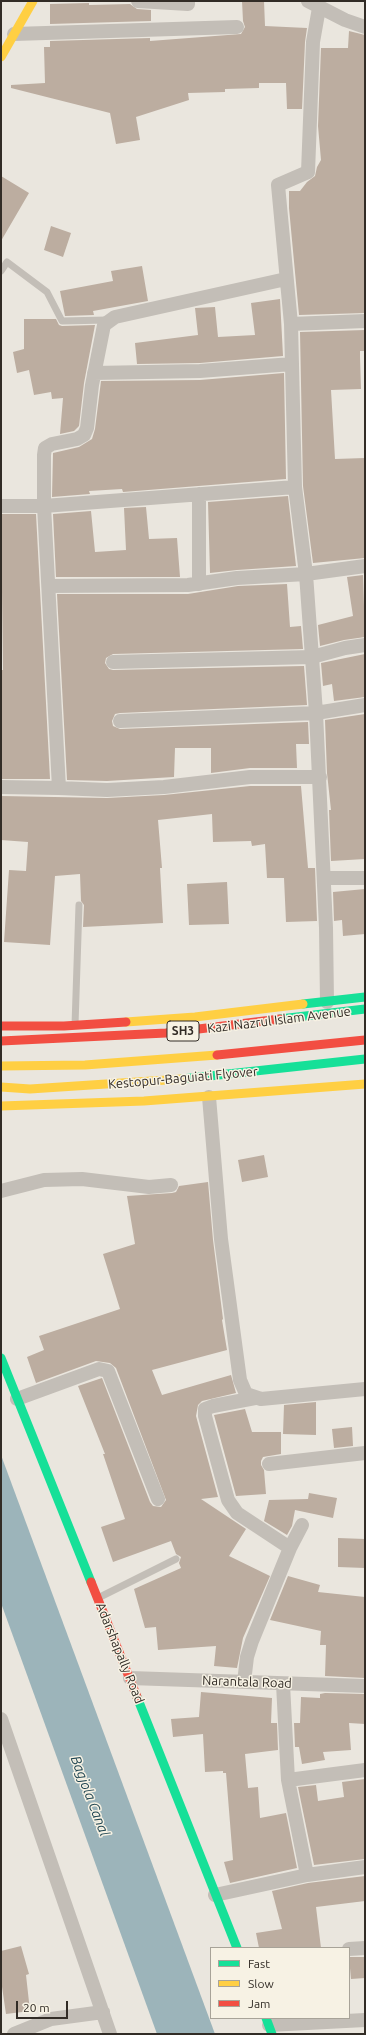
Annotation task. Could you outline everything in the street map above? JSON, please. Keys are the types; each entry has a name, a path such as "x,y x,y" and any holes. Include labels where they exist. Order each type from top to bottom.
{"main road":[{"path":"1,57 14,34 28,3"},
{"name":"Kazi Nazrul Islam Avenue","path":"1,1026 75,1025 195,1017 365,997"},
{"name":"Kazi Nazrul Islam Avenue","path":"1,1041 89,1038 166,1033 365,1009"},
{"name":"Kestopur-Baguiati Flyover","path":"1,1066 85,1066 153,1061 365,1040"},
{"name":"Kestopur-Baguiati Flyover","path":"1,1087 30,1088 124,1084 365,1059"},
{"path":"1,1106 137,1102 365,1084"},
{"name":"Adarshapally Road","path":"1,1358 237,1947"}],"street":[{"path":"138,1 188,4 188,1"},
{"path":"327,1002 320,777 306,574 295,487 291,324 278,185 308,172 314,4 345,20 365,27"},
{"path":"14,34 237,27"},
{"path":"59,788 44,506 45,448 52,444 77,439 84,435 87,428 94,373 104,325 108,320 286,279"},
{"path":"291,324 365,321"},
{"path":"94,373 200,371 292,364"},
{"path":"1,506 44,506 295,487"},
{"path":"199,494 199,584"},
{"path":"49,586 199,584 256,576 306,574 365,566"},
{"path":"114,662 312,657 345,648 365,646"},
{"path":"120,721 316,713 365,705"},
{"path":"1,787 107,790 164,787 250,777 320,777"},
{"path":"324,878 365,878"},
{"path":"209,1097 221,1238 240,1380 246,1394 261,1399 365,1389"},
{"path":"1,1191 44,1180 82,1179 149,1187 171,1185"},
{"path":"17,1399 99,1369 108,1371 158,1499"},
{"path":"255,1398 212,1406 206,1409 205,1416 228,1500 237,1513 290,1548"},
{"path":"269,1464 365,1453"},
{"path":"244,1682 247,1657 252,1641 290,1548 302,1526"},
{"name":"Narantala Road","path":"130,1678 365,1686"},
{"path":"283,1684 288,1780 307,1875"},
{"path":"1,1718 6,1747 110,2034"},
{"path":"288,1780 365,1770"},
{"path":"215,1895 307,1875 365,1867"},
{"path":"350,1949 365,1948"},
{"path":"14,2034 51,2019 103,2012"},
{"path":"269,2026 365,2020"}],"lane":[{"path":"1,271 7,262 48,292 62,322 108,320"},
{"path":"75,1025 78,905"},
{"path":"98,1598 176,1559"}],"water":[{"name":"Bagjola Canal","path":"1,1455 215,2034 157,2034 1,1603"}],"building":[{"path":"242,1 264,1 265,26 307,28 302,109 287,109 286,83 259,83 259,88 225,89 225,92 188,93 189,100 136,117 140,140 116,144 110,113 11,88 11,85 45,83 44,47 50,47 50,41 150,38 150,41 241,34 245,27 243,21"},
{"path":"89,3 89,5 130,4 137,9 151,10 151,21 50,24 50,4"},
{"path":"349,31 365,35 365,313 299,315 289,208 289,191 300,191 307,182 315,176 317,167 321,160 318,126 321,48 348,48"},
{"path":"1,176 29,193 1,241"},
{"path":"51,226 71,233 63,257 44,250"},
{"path":"142,266 148,301 93,311 94,315 65,316 60,291 113,281 111,271"},
{"path":"280,299 283,356 200,363 137,364 135,343 198,335 195,308 215,307 218,337 255,335 251,303"},
{"path":"24,319 56,319 59,325 62,326 95,325 84,383 79,426 74,431 60,434 63,398 52,399 51,392 34,395 29,370 17,373 13,352 24,349"},
{"path":"365,330 365,351 360,351 361,389 331,390 335,459 365,458 365,558 313,563 303,486 300,332"},
{"path":"284,373 286,479 123,492 122,489 89,491 90,494 52,497 53,453 79,447 92,439 95,429 101,381 200,380"},
{"path":"288,496 296,566 210,573 208,502"},
{"path":"146,507 149,539 177,538 180,577 56,577 53,514 91,511 95,552 126,550 124,508"},
{"path":"1,514 36,514 50,779 1,779 1,670 3,670"},
{"path":"363,575 365,637 320,646 318,625 353,616 347,577"},
{"path":"287,584 290,627 301,626 303,649 113,654 106,658 105,663 109,669 113,670 304,666 307,705 120,713 115,714 112,721 113,726 120,729 308,722 309,744 296,744 297,768 250,768 211,773 211,748 175,748 174,777 107,781 67,780 57,594 188,594 238,586"},
{"path":"365,654 365,697 334,701 332,684 323,686 321,663"},
{"path":"365,714 365,859 331,861 329,810 331,810 327,773 325,720"},
{"path":"250,786 301,786 308,868 315,868 317,921 286,922 284,878 267,878 265,844 252,846 251,841 213,842 212,814 158,820 162,868 160,868 163,923 83,927 84,905 81,901 80,874 55,876 50,945 4,942 9,870 26,871 28,842 1,840 1,796 107,798 164,795"},
{"path":"227,882 229,924 189,925 187,884"},
{"path":"365,889 365,934 343,936 342,920 334,921 333,892"},
{"path":"264,1155 268,1177 242,1182 238,1160"},
{"path":"208,1182 222,1320 227,1350 152,1370 162,1395 231,1375 236,1393 202,1401 198,1405 196,1416 218,1497 201,1499 246,1529 229,1556 270,1576 243,1638 237,1668 214,1666 216,1646 158,1650 156,1627 145,1628 134,1589 181,1568 179,1563 181,1557 176,1554 171,1541 113,1562 101,1527 125,1519 103,1454 105,1454 78,1386 102,1378 150,1502 153,1506 161,1507 166,1500 116,1368 110,1363 96,1361 36,1383 27,1357 44,1350 39,1336 120,1309 103,1254 135,1244 127,1196 172,1193 176,1192 179,1186"},
{"path":"316,1402 316,1435 283,1434 284,1405"},
{"path":"245,1409 252,1432 281,1432 281,1454 263,1457 261,1461 261,1465 264,1470 266,1494 236,1496 214,1415"},
{"path":"352,1427 353,1446 334,1448 332,1429"},
{"path":"309,1493 337,1498 333,1518 295,1510 292,1526 287,1535 264,1521 269,1500 308,1499"},
{"path":"338,1538 365,1539 365,1568 338,1567"},
{"path":"288,1576 320,1585 318,1592 365,1597 365,1678 325,1676 326,1645 320,1645 321,1631 270,1620"},
{"path":"201,1692 272,1698 271,1723 277,1723 278,1750 245,1754 248,1788 258,1787 260,1818 286,1813 297,1868 230,1883 224,1862 233,1860 226,1773 223,1773 223,1771 205,1772 203,1734 173,1737 171,1719 199,1717"},
{"path":"320,1694 365,1694 365,1724 349,1723 351,1750 323,1752 325,1760 302,1764 299,1747 295,1747 294,1723 300,1723 301,1697 320,1698"},
{"path":"365,1779 365,1859 314,1865 298,1787 316,1785 318,1801 344,1797 342,1782"},
{"path":"365,1876 365,1901 316,1907 321,1947 259,1947 256,1933 282,1929 272,1891 308,1883"},
{"path":"21,1946 29,1974 26,1975 30,2011 6,2014 1,1980 1,1951"},
{"path":"350,1957 365,1957 365,1978 351,1979"}],"traffic: fast":[{"path":"303,1004 365,997"},
{"path":"280,1019 365,1009"},
{"path":"182,1079 365,1059"},
{"path":"1,1358 91,1582"},
{"path":"137,1697 237,1947"},
{"path":"266,2019 272,2034"}],"traffic: slow":[{"path":"1,57 33,1"},
{"path":"126,1022 195,1017 303,1004"},
{"path":"1,1066 85,1065 217,1055"},
{"path":"1,1087 30,1089 182,1079"},
{"path":"1,1106 144,1101 365,1084"}],"traffic: jam":[{"path":"1,1041 166,1033 280,1019"},
{"path":"1,1026 64,1026 126,1022"},
{"path":"217,1055 365,1040"},
{"path":"91,1582 137,1697"}]}
